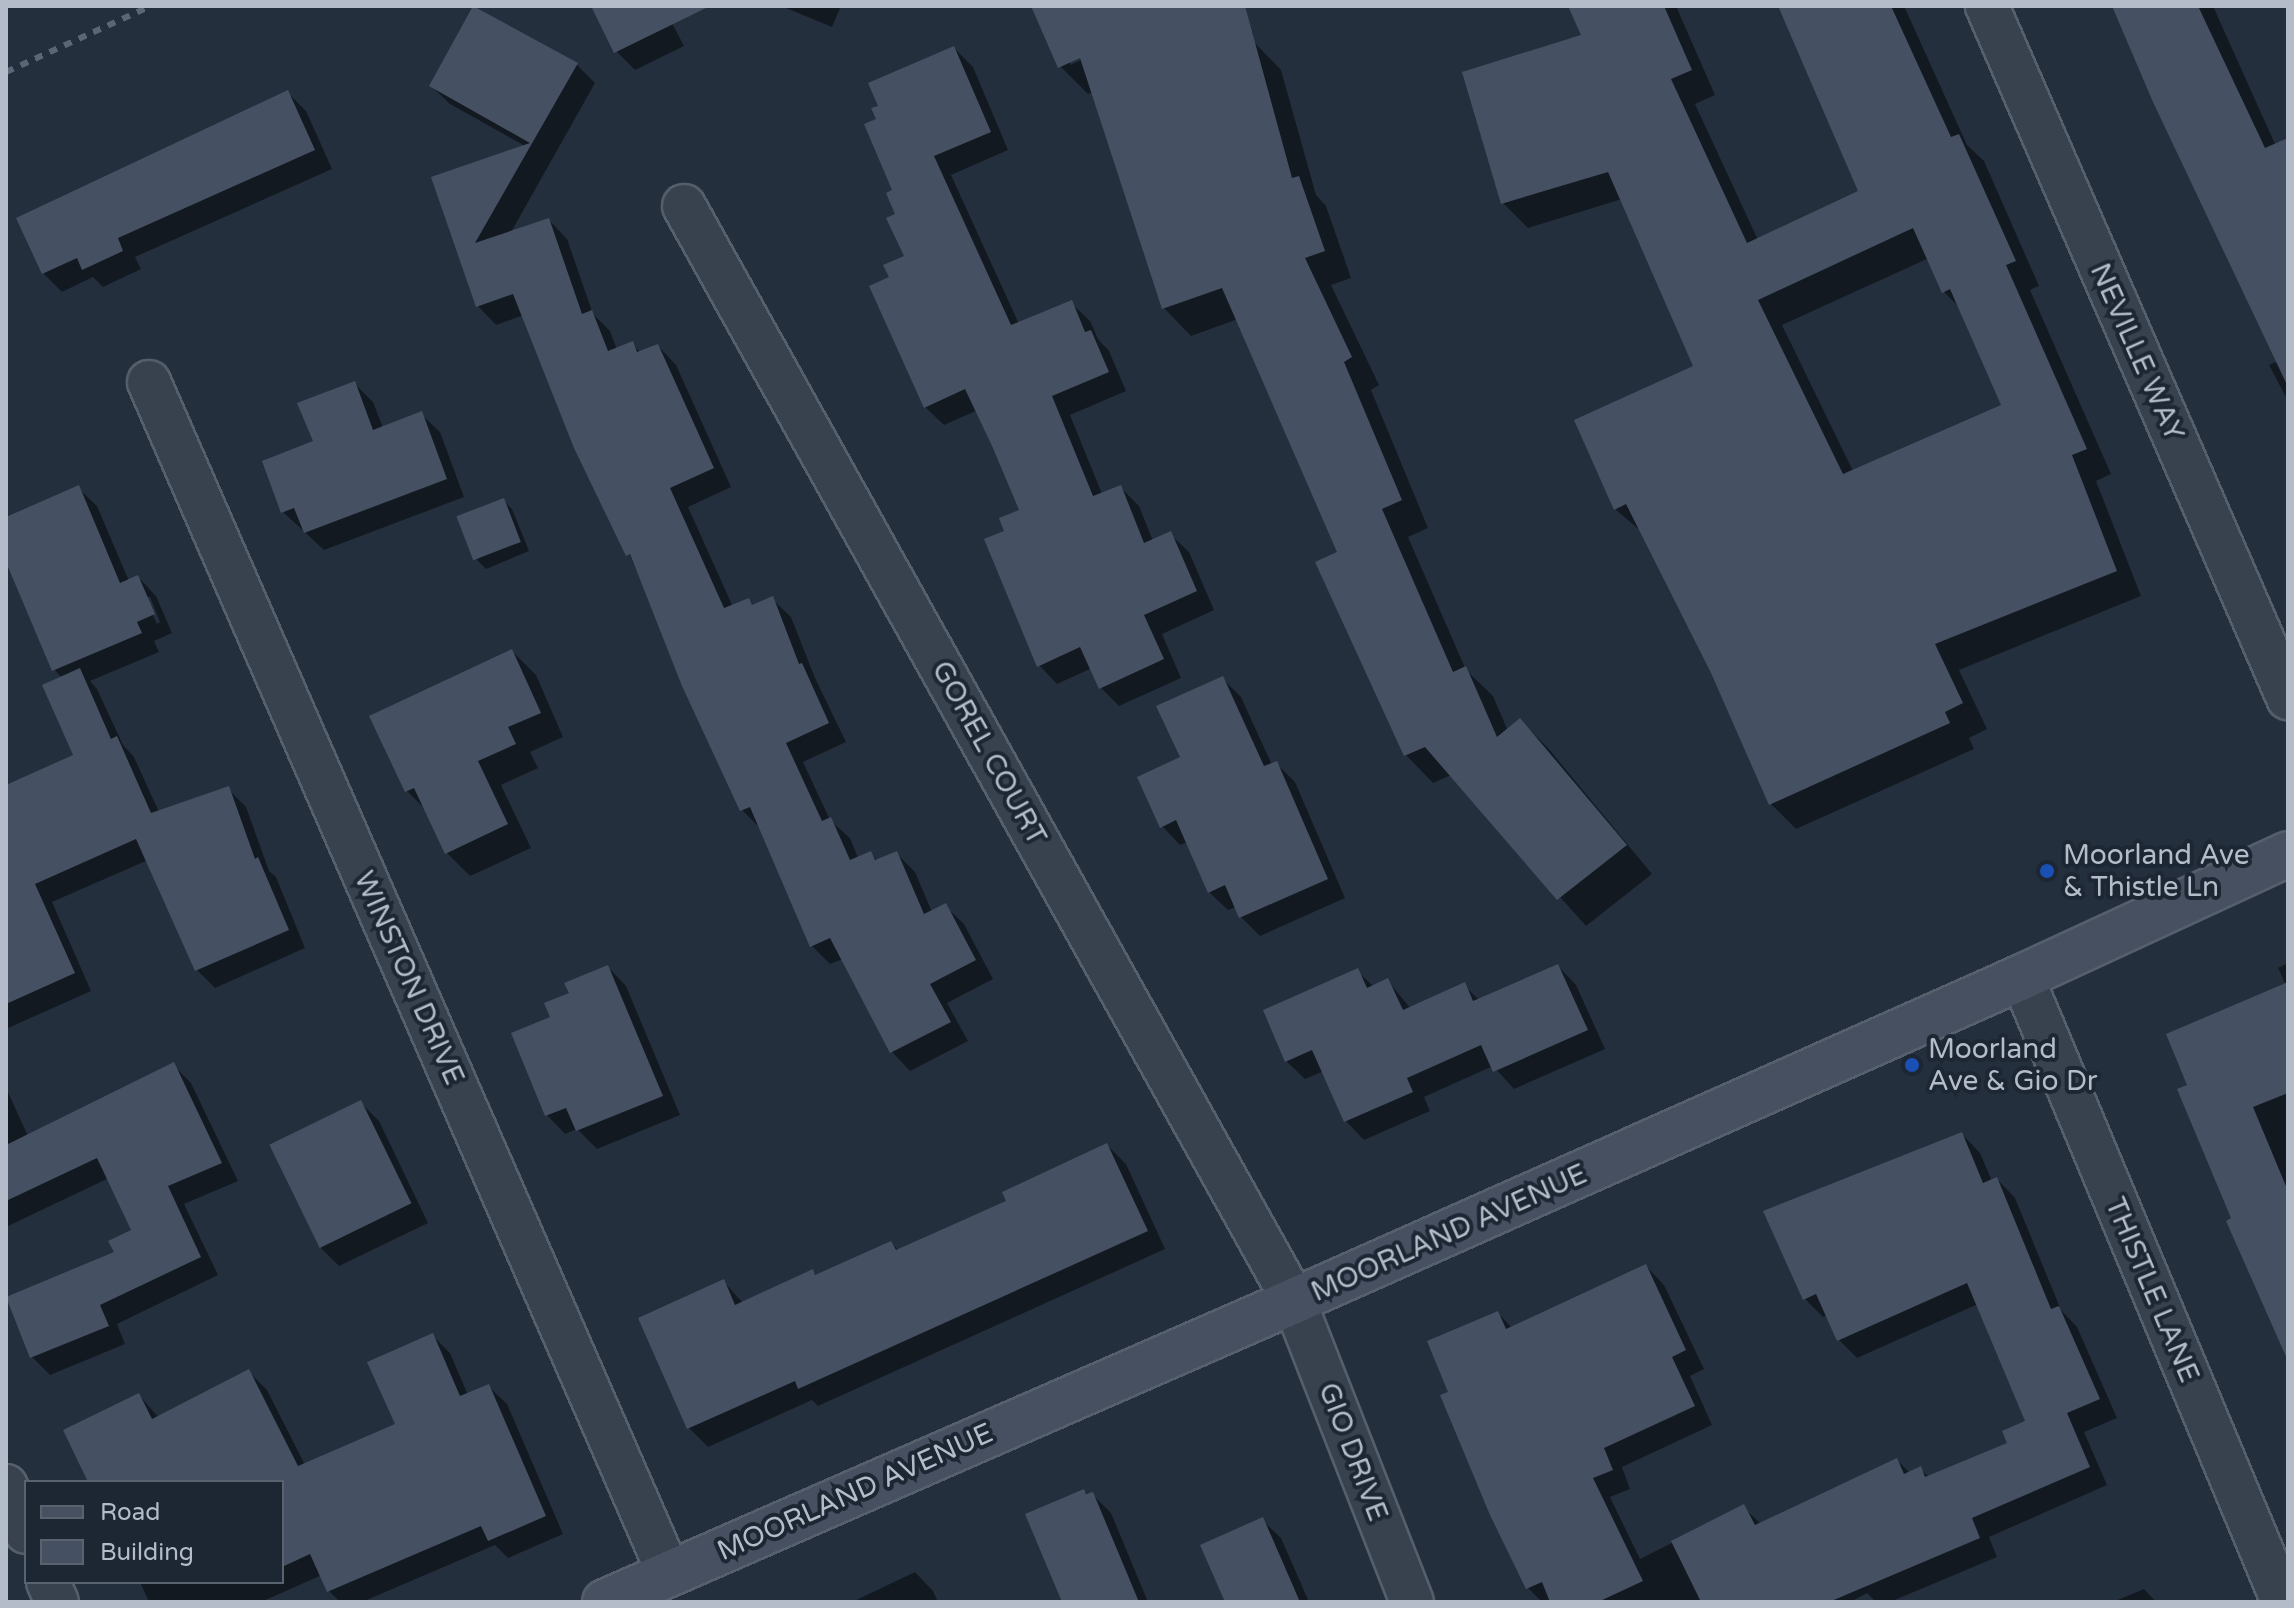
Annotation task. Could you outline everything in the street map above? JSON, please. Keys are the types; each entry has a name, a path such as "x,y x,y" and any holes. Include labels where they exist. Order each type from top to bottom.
{"street":[{"name":"NEVILLE WAY","path":"1987,6 2288,698"},
{"name":"GOREL COURT","path":"684,206 1294,1301"},
{"name":"WINSTON DRIVE","path":"149,382 669,1574"},
{"name":"MOORLAND AVENUE","path":"605,1602 1294,1301 2022,977 2288,854"},
{"name":"THISTLE LANE","path":"2022,977 2283,1602"},
{"name":"GIO DRIVE","path":"1294,1301 1412,1602"},
{"path":"6,1486 24,1527"}],"building":[{"path":"473,6 578,63 475,243 549,218 582,314 592,310 608,351 633,341 637,352 658,344 714,468 670,488 724,608 749,598 752,605 773,596 799,664 802,663 829,723 786,743 822,821 831,817 850,860 871,851 875,860 897,851 924,914 946,903 976,960 930,984 951,1022 890,1053 830,938 810,947 750,807 740,811 682,686 630,554 626,556 574,448 513,294 476,307 431,177 530,143 429,86"},
{"path":"591,6 710,6 614,53"},
{"path":"1031,6 1245,6 1292,178 1299,176 1325,251 1305,258 1352,357 1344,362 1402,500 1382,509 1453,672 1466,666 1497,737 1520,718 1627,845 1557,900 1425,747 1404,756 1315,562 1337,552 1222,288 1162,309 1080,58 1058,68"},
{"path":"1568,6 1664,6 1692,70 1671,79 1747,243 1858,191 1778,6 1891,6 1951,137 1959,134 2016,261 2006,265 2087,449 2072,455 2117,571 1935,644 1963,703 1945,712 1950,723 1769,805 1711,673 1626,504 1614,510 1574,420 1693,366 1608,172 1501,204 1462,72 1581,35","holes":["1913,228 1942,293 1950,289 2001,405 1843,474 1758,300"]},
{"path":"2112,6 2198,6 2265,148 2288,138 2288,387 2153,102"},
{"path":"954,46 991,132 934,156 1011,325 1072,300 1085,332 1091,330 1109,372 1052,396 1093,496 1121,485 1144,543 1171,531 1197,591 1144,615 1164,659 1099,689 1080,647 1037,667 984,539 1004,531 999,518 1019,510 993,448 965,389 924,408 869,286 889,277 883,265 904,256 886,218 895,214 886,193 892,190 864,124 876,119 871,108 878,106 868,83"},
{"path":"288,90 315,150 118,238 123,251 82,270 77,258 42,274 16,218"},
{"path":"355,381 373,430 422,411 447,479 304,533 294,508 281,513 262,461 313,441 297,403"},
{"path":"79,485 120,583 138,575 155,614 137,622 142,633 52,671 6,562 6,517"},
{"path":"504,498 521,542 473,560 456,516"},
{"path":"512,649 541,713 508,727 516,744 478,761 508,824 445,854 414,788 405,792 369,716"},
{"path":"80,668 111,739 117,736 151,813 229,786 255,859 258,857 289,930 195,971 136,839 35,884 75,973 6,1004 6,785 73,755 42,685"},
{"path":"1223,676 1264,766 1277,761 1328,879 1239,918 1225,885 1208,893 1176,820 1160,828 1137,777 1180,757 1156,706"},
{"path":"1558,964 1588,1030 1493,1072 1481,1045 1407,1078 1413,1092 1344,1122 1312,1050 1285,1062 1263,1010 1358,968 1367,988 1388,978 1403,1010 1465,982 1473,1001"},
{"path":"608,965 663,1096 576,1131 566,1108 545,1116 511,1033 550,1017 544,1003 569,993 564,983"},
{"path":"2288,982 2288,1093 2253,1107 2288,1191 2288,1361 2226,1221 2231,1218 2177,1089 2187,1085 2166,1034"},
{"path":"174,1062 222,1163 168,1186 201,1257 100,1305 109,1326 30,1358 6,1297 114,1252 108,1241 131,1230 97,1158 6,1201 6,1145"},
{"path":"361,1100 411,1203 320,1248 269,1145"},
{"path":"1962,1132 1983,1183 1997,1177 2051,1309 2059,1306 2100,1399 2067,1413 2090,1467 1972,1518 1980,1538 1829,1602 1701,1602 1671,1541 1744,1504 1755,1525 1897,1458 1904,1474 1921,1466 1925,1477 2007,1443 2002,1431 2025,1421 1967,1283 1837,1341 1816,1294 1803,1300 1763,1211"},
{"path":"1107,1143 1148,1231 798,1389 795,1381 687,1429 638,1318 724,1279 735,1305 813,1269 815,1275 891,1241 896,1250 1006,1201 1002,1192"},
{"path":"1646,1264 1686,1350 1672,1357 1695,1406 1604,1448 1613,1470 1593,1478 1643,1581 1598,1602 1550,1602 1542,1582 1526,1589 1490,1515 1440,1395 1448,1392 1427,1341 1498,1311 1506,1329"},
{"path":"433,1333 460,1396 489,1384 546,1516 488,1541 481,1526 327,1592 310,1554 284,1566 284,1480 87,1480 63,1430 139,1393 152,1419 249,1369 298,1466 395,1424 367,1362"},
{"path":"1084,1489 1086,1494 1093,1492 1139,1602 1062,1602 1025,1514"},
{"path":"1263,1517 1300,1602 1225,1602 1200,1545"}],"railway":[{"path":"6,72 151,6"}],"place":[{"name":"Moorland Ave & Thistle Ln","path":"2047,871"},
{"name":"Moorland Ave & Gio Dr","path":"1912,1065"}]}
